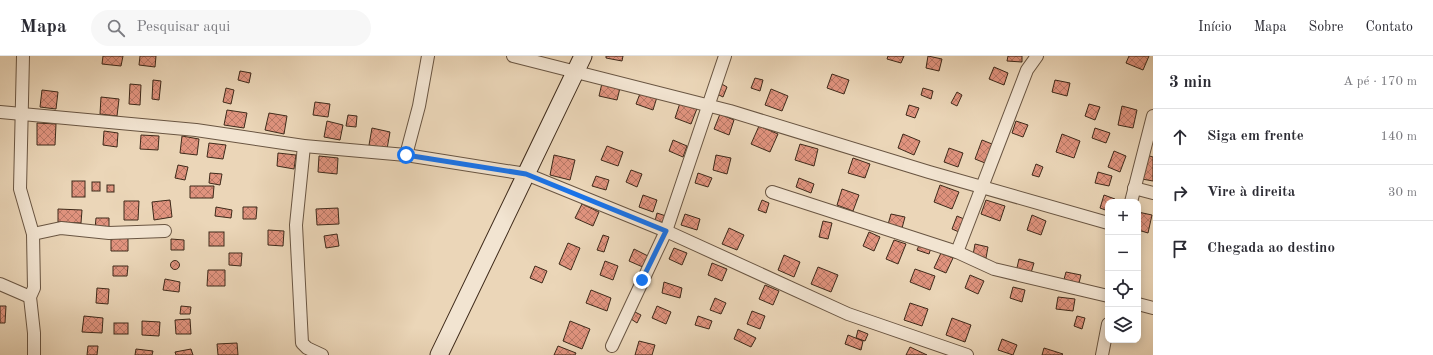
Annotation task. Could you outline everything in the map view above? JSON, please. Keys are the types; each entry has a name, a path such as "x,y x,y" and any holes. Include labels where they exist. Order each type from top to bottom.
{"street":[{"path":"23,56 20,189 33,234 34,288 30,297 34,333 34,355"},
{"path":"406,155 419,106 428,56"},
{"path":"514,56 579,63 709,105 1105,222"},
{"path":"612,346 666,231 725,56"},
{"path":"957,252 981,186 1027,70 1037,56"},
{"path":"438,355 579,63"},
{"path":"0,112 196,130 304,146 406,155 526,174 666,231 848,314 967,355"},
{"path":"1132,199 1153,116"},
{"path":"304,146 296,224 302,343 307,348 322,355"},
{"path":"1134,188 1153,194"},
{"path":"772,192 957,252 994,268 1105,295"},
{"path":"33,234 62,228 109,233 165,231"},
{"path":"0,284 30,297"},
{"path":"1141,305 1153,308"},
{"path":"1102,355 1105,340"}],"building":[{"path":"103,56 123,56 121,66 102,64"},
{"path":"140,56 156,56 155,67 139,65"},
{"path":"606,56 623,56 622,61 606,58"},
{"path":"888,56 904,56 901,63 887,59"},
{"path":"928,56 942,59 939,71 926,68"},
{"path":"1008,56 1022,56 1022,62 1007,61"},
{"path":"1129,56 1149,56 1143,70 1126,63"},
{"path":"994,67 1008,73 1004,85 989,79"},
{"path":"240,71 251,73 249,83 238,80"},
{"path":"832,74 849,80 844,94 827,88"},
{"path":"755,78 763,80 760,91 751,88"},
{"path":"603,79 621,84 617,100 599,96"},
{"path":"153,80 161,81 159,100 152,99"},
{"path":"1055,80 1070,83 1067,96 1052,92"},
{"path":"720,83 727,87 723,97 715,93"},
{"path":"130,84 141,85 140,105 129,104"},
{"path":"226,88 234,90 231,104 223,102"},
{"path":"923,88 933,91 931,99 921,95"},
{"path":"771,89 788,96 782,111 765,105"},
{"path":"42,90 58,92 56,109 40,107"},
{"path":"641,91 657,97 653,110 636,104"},
{"path":"957,92 962,95 957,106 951,103"},
{"path":"101,97 119,99 117,116 100,114"},
{"path":"681,100 698,106 691,124 675,118"},
{"path":"315,102 330,104 328,117 313,115"},
{"path":"1089,104 1100,107 1095,120 1085,116"},
{"path":"909,105 919,108 915,118 906,115"},
{"path":"1122,106 1137,110 1133,128 1118,125"},
{"path":"227,110 247,113 244,128 224,125"},
{"path":"269,113 287,116 284,134 265,130"},
{"path":"720,114 734,120 729,135 714,129"},
{"path":"348,115 357,116 356,127 346,126"},
{"path":"327,121 343,125 340,140 324,137"},
{"path":"1016,121 1028,125 1023,137 1012,133"},
{"path":"37,123 56,124 55,145 37,145"},
{"path":"759,126 778,134 770,152 751,144"},
{"path":"372,128 390,132 387,149 369,145"},
{"path":"1095,128 1110,133 1106,143 1092,138"},
{"path":"104,131 118,133 117,147 103,145"},
{"path":"903,134 920,141 914,155 898,148"},
{"path":"1062,134 1080,141 1074,158 1056,152"},
{"path":"141,135 159,136 158,150 140,149"},
{"path":"182,136 199,139 197,155 180,153"},
{"path":"673,140 687,146 683,157 669,151"},
{"path":"982,140 992,144 985,163 975,159"},
{"path":"209,143 226,145 223,159 207,157"},
{"path":"800,144 818,149 814,166 795,160"},
{"path":"607,146 623,152 618,166 601,160"},
{"path":"949,148 963,153 958,167 944,162"},
{"path":"1114,151 1126,156 1120,172 1108,167"},
{"path":"278,153 296,155 294,169 277,166"},
{"path":"554,155 575,160 570,180 550,175"},
{"path":"716,155 731,158 727,174 713,170"},
{"path":"1146,155 1153,157 1153,181 1142,179"},
{"path":"319,156 338,158 337,174 318,172"},
{"path":"853,158 870,164 865,178 848,173"},
{"path":"1036,164 1043,167 1039,177 1032,175"},
{"path":"178,165 188,167 185,180 175,178"},
{"path":"631,170 642,174 637,187 626,182"},
{"path":"1098,172 1112,176 1109,186 1095,183"},
{"path":"210,173 222,174 220,185 209,183"},
{"path":"698,173 712,178 708,187 695,183"},
{"path":"596,176 609,180 606,190 592,186"},
{"path":"799,178 814,184 811,193 796,187"},
{"path":"72,181 85,181 85,197 72,197"},
{"path":"92,182 100,182 100,191 92,191"},
{"path":"107,185 114,185 114,192 107,192"},
{"path":"940,185 959,192 952,209 934,202"},
{"path":"190,186 214,186 213,198 190,198"},
{"path":"842,189 859,195 853,211 837,205"},
{"path":"643,195 657,200 653,212 639,207"},
{"path":"1104,195 1115,199 1105,199 1105,210 1100,208"},
{"path":"170,200 172,217 154,220 152,202"},
{"path":"762,200 769,203 766,213 758,210"},
{"path":"986,200 1005,206 1000,221 981,214"},
{"path":"124,201 139,201 138,220 124,220"},
{"path":"582,204 599,212 593,226 575,218"},
{"path":"216,207 232,210 231,218 215,216"},
{"path":"243,207 257,207 256,219 243,219"},
{"path":"338,208 339,224 317,225 316,209"},
{"path":"58,209 82,210 81,223 58,222"},
{"path":"657,213 666,216 664,223 655,221"},
{"path":"1141,213 1152,215 1148,233 1141,231"},
{"path":"685,214 700,219 697,230 681,225"},
{"path":"891,214 905,217 901,232 887,228"},
{"path":"1032,215 1046,221 1041,235 1027,230"},
{"path":"957,216 964,219 959,232 952,229"},
{"path":"96,218 109,218 109,230 95,229"},
{"path":"823,221 832,223 828,239 819,237"},
{"path":"729,228 744,235 737,250 722,244"},
{"path":"268,230 284,231 283,246 268,245"},
{"path":"209,232 224,232 224,246 209,246"},
{"path":"869,232 880,237 874,251 863,246"},
{"path":"337,234 339,246 326,248 324,236"},
{"path":"603,235 609,237 604,252 597,250"},
{"path":"111,236 128,237 128,251 111,251"},
{"path":"171,239 184,240 184,250 171,250"},
{"path":"894,240 906,244 898,264 886,259"},
{"path":"921,241 932,245 929,254 917,250"},
{"path":"568,243 580,248 571,270 559,264"},
{"path":"975,244 988,247 986,258 973,255"},
{"path":"674,248 687,253 682,265 669,259"},
{"path":"634,249 650,257 645,268 629,261"},
{"path":"229,253 242,253 241,266 229,265"},
{"path":"941,253 953,258 946,273 934,268"},
{"path":"784,255 800,262 794,277 778,270"},
{"path":"1019,259 1034,263 1030,276 1016,272"},
{"path":"175,260 180,265 175,270 170,265"},
{"path":"605,261 618,266 613,280 600,275"},
{"path":"712,263 727,269 722,281 708,275"},
{"path":"113,266 128,266 127,276 113,276"},
{"path":"535,266 547,271 542,283 530,278"},
{"path":"818,267 838,275 831,292 811,284"},
{"path":"915,269 935,276 930,290 910,282"},
{"path":"208,270 225,270 225,286 207,286"},
{"path":"1066,272 1081,275 1078,287 1063,283"},
{"path":"970,275 984,281 978,294 965,288"},
{"path":"165,279 180,282 179,292 163,290"},
{"path":"664,282 682,288 680,298 662,293"},
{"path":"765,285 779,291 773,305 759,299"},
{"path":"1013,287 1025,290 1022,302 1010,298"},
{"path":"97,288 109,289 108,304 96,303"},
{"path":"591,290 611,298 607,311 586,303"},
{"path":"1058,297 1075,299 1073,311 1056,309"},
{"path":"715,298 726,303 721,314 710,310"},
{"path":"910,303 928,309 922,326 904,320"},
{"path":"0,306 6,306 5,323 0,323"},
{"path":"181,306 191,307 190,314 180,314"},
{"path":"657,306 671,312 666,324 652,318"},
{"path":"752,311 765,316 760,329 747,324"},
{"path":"635,312 641,315 637,323 631,319"},
{"path":"84,316 103,318 102,333 82,332"},
{"path":"698,316 712,321 709,329 695,325"},
{"path":"1077,316 1085,318 1082,329 1074,326"},
{"path":"952,318 971,325 965,342 946,335"},
{"path":"190,319 191,334 176,334 175,320"},
{"path":"142,321 160,322 159,336 142,335"},
{"path":"570,321 590,329 582,349 563,341"},
{"path":"114,323 128,323 128,334 114,334"},
{"path":"738,329 756,338 751,347 734,339"},
{"path":"858,330 868,334 865,341 856,338"},
{"path":"848,335 863,341 861,350 845,344"},
{"path":"1002,339 1017,345 1013,355 998,350"},
{"path":"639,341 655,345 652,355 635,355"},
{"path":"237,343 238,355 218,355 217,344"},
{"path":"88,346 98,346 97,355 87,355"},
{"path":"558,346 576,353 575,355 554,355"},
{"path":"910,347 927,355 906,355"},
{"path":"1044,348 1063,354 1042,355"},
{"path":"136,349 153,351 152,355 135,355"},
{"path":"191,349 193,355 176,355 175,352"}],"route":[{"path":"406,155 526,174 666,231 642,280"}]}
